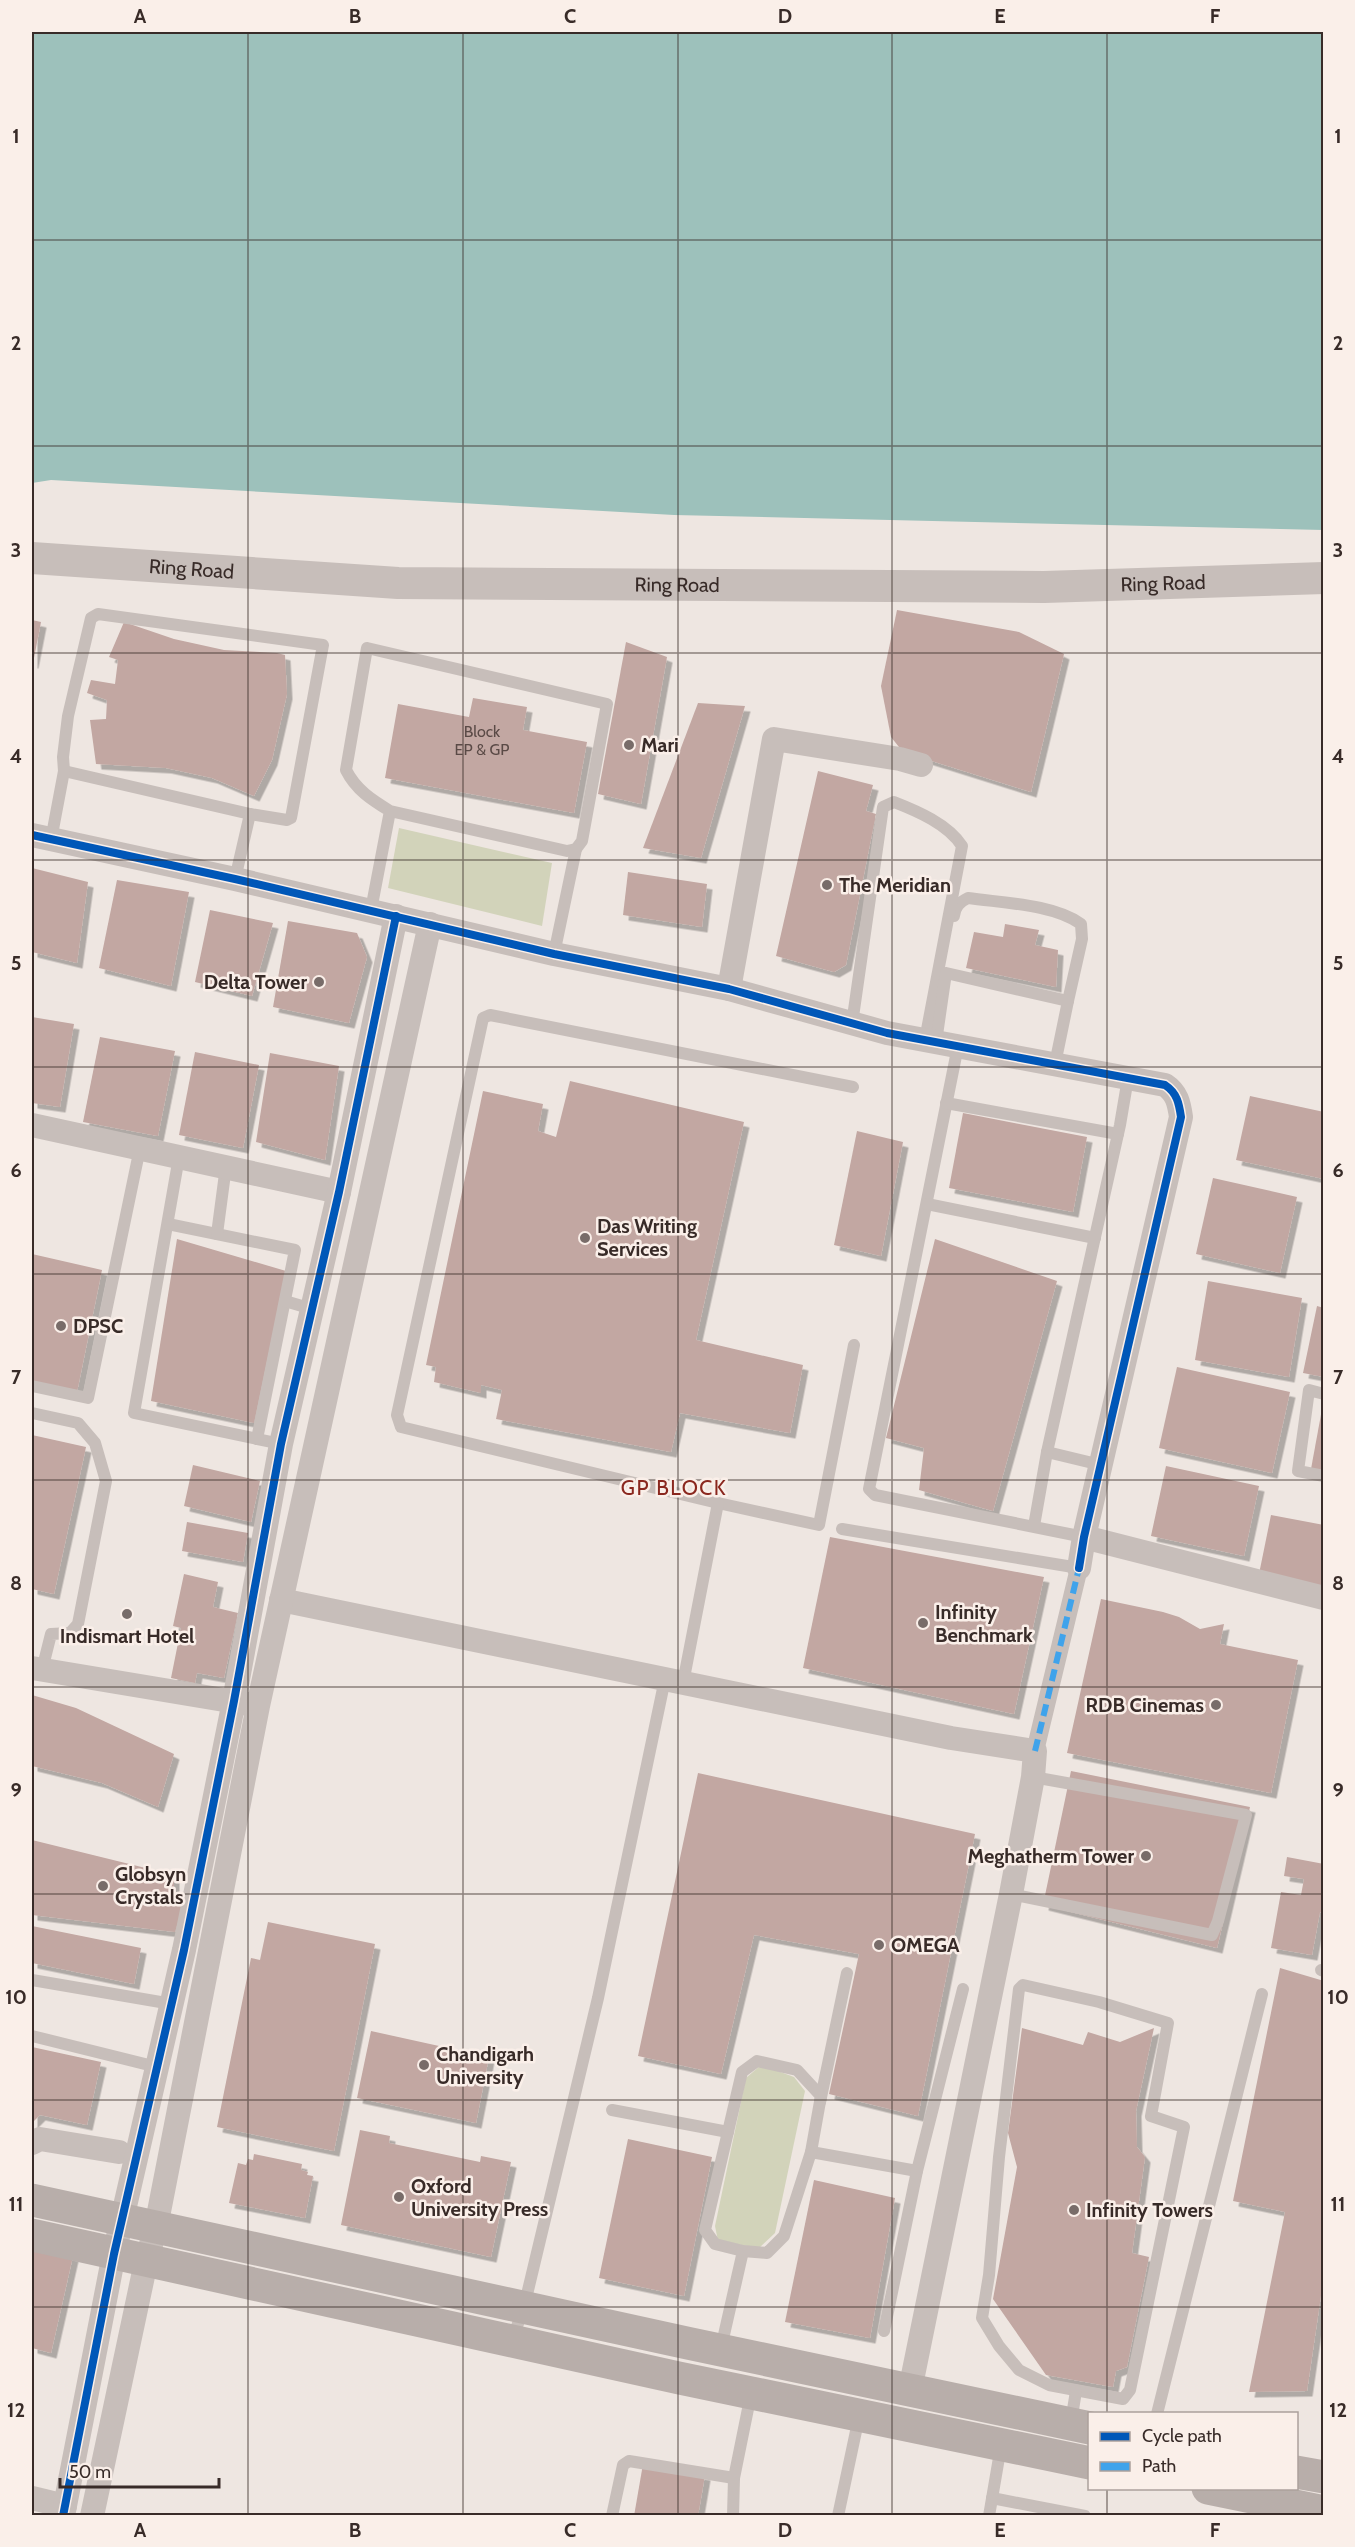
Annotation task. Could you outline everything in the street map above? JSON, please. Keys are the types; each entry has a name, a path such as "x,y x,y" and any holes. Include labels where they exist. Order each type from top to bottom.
{"main road":[{"path":"32,2200 1080,2426"},
{"path":"32,2235 146,2262 752,2393 1088,2463"},
{"path":"871,2417 900,2388"},
{"path":"1298,2472 1323,2477"},
{"path":"1218,2490 1323,2512"}],"street":[{"name":"Ring Road","path":"32,558 398,583 1044,587 1323,578"},
{"path":"729,989 774,739 900,759 921,765"},
{"path":"41,837 371,910 554,954 729,989 852,1024 940,1043 1165,1085 1173,1090 1179,1104 1180,1117 1079,1568 1035,1751 1033,1777 1011,1894 900,2388"},
{"path":"32,2498 64,2511 114,2254 172,2004 234,1701 281,1444 339,1191 396,916"},
{"path":"92,2516 146,2262 156,2227 258,1706 430,924"},
{"path":"32,1125 339,1191"},
{"path":"1084,1538 1323,1598"},
{"path":"281,1600 951,1738 1035,1751"},
{"path":"37,1669 258,1706"},
{"path":"32,2143 40,2139 119,2152"}],"lane":[{"path":"41,837 64,771 63,757 68,716 93,615 323,645 291,818 287,820 250,814 64,771"},
{"path":"554,954 576,849 582,841 607,704 367,648 346,770 352,781 369,799 390,812 567,851 576,849"},
{"path":"852,1024 884,807 894,802 917,811 952,834 962,846 940,1043"},
{"path":"371,910 390,812"},
{"path":"235,879 250,814"},
{"path":"1055,1065 1082,939 1081,924 1069,915 1027,906 969,898 961,902 955,910 940,1043 946,1103 869,1489 875,1495 1084,1538"},
{"path":"946,974 1068,1000"},
{"path":"853,1087 490,1015 483,1018 397,1415 398,1422 401,1427 819,1525 854,1345"},
{"path":"1034,1526 1047,1452 1118,1134 1128,1078"},
{"path":"946,1103 1118,1134"},
{"path":"32,1386 88,1398 140,1148"},
{"path":"179,1156 134,1413 281,1444"},
{"path":"217,1234 226,1166"},
{"path":"927,1204 1095,1238"},
{"path":"168,1224 295,1250 257,1439"},
{"path":"285,1301 312,1309"},
{"path":"1323,1394 1309,1390 1298,1471 1323,1476"},
{"path":"32,1413 78,1423 83,1427 95,1443 106,1481 78,1624 70,1633 51,1634 37,1669"},
{"path":"1047,1452 1101,1465"},
{"path":"511,2341 524,2307 718,1503"},
{"path":"842,1529 1079,1568"},
{"path":"1011,1894 1212,1935 1218,1921 1246,1815 1033,1777"},
{"path":"820,2103 821,2096 797,2070 757,2061 742,2073 705,2229 715,2244 743,2251 767,2253 784,2236 811,2152 847,1972"},
{"path":"32,1980 172,2004"},
{"path":"1023,1985 1099,2002 1168,2023 1151,2116 1184,2127 1130,2390 1123,2398 1076,2391 1049,2385 1019,2370 999,2346 982,2318 989,2275 999,2157 1019,1989 1023,1985"},
{"path":"884,2331 917,2170 963,1989"},
{"path":"1158,2412 1262,1994"},
{"path":"32,2036 158,2067"},
{"path":"612,2110 728,2132"},
{"path":"811,2152 917,2170"},
{"path":"720,2350 743,2251"},
{"path":"1076,2391 1080,2426"},
{"path":"733,2516 734,2478 752,2393"},
{"path":"838,2516 871,2417"},
{"path":"989,2516 1002,2445"},
{"path":"612,2516 626,2462 734,2478"},
{"path":"992,2498 1085,2516"}],"green space":[{"path":"399,828 552,863 542,926 388,888"},
{"path":"761,2065 794,2077 805,2091 775,2233 759,2248 718,2241 715,2226 746,2078"}],"water":[{"path":"32,32 1323,32 1323,530 674,515 51,480 32,483"}],"building":[{"path":"897,610 1019,632 1064,654 1031,792 903,752 891,737 881,686"},
{"path":"32,620 41,622 33,663 32,663"},
{"path":"124,622 174,639 224,650 285,655 287,694 272,760 254,796 212,778 166,768 96,764 90,720 106,719 107,700 87,693 91,680 115,684 118,660 109,657"},
{"name":"Mari","path":"626,642 667,657 641,804 598,794"},
{"path":"473,698 527,707 523,730 587,742 574,813 385,778 398,704 469,717"},
{"path":"698,703 745,706 701,858 643,848"},
{"name":"The Meridian","path":"818,771 873,785 866,811 876,814 846,965 834,972 776,956"},
{"path":"32,868 88,882 77,963 32,952"},
{"path":"628,872 707,884 702,927 623,915"},
{"path":"117,880 189,892 171,986 99,968"},
{"path":"210,910 273,923 252,996 195,982"},
{"name":"Delta Tower","path":"288,921 357,933 367,957 349,1023 273,1007"},
{"path":"1005,924 1039,930 1035,945 1058,950 1056,987 966,968 974,932 1003,937"},
{"path":"32,1017 74,1024 60,1107 32,1103"},
{"path":"100,1037 175,1051 158,1136 83,1122"},
{"path":"195,1052 259,1065 243,1148 179,1135"},
{"path":"270,1053 339,1066 325,1160 256,1142"},
{"name":"Das Writing Services","path":"570,1081 744,1122 696,1340 803,1365 790,1433 680,1413 671,1452 496,1419 502,1390 481,1385 481,1393 434,1382 436,1367 426,1365 483,1091 543,1104 538,1131 556,1137"},
{"path":"1250,1096 1324,1112 1324,1179 1236,1160"},
{"path":"963,1113 1087,1137 1073,1212 949,1188"},
{"path":"857,1131 903,1142 881,1256 834,1245"},
{"path":"1213,1178 1297,1197 1280,1273 1196,1254"},
{"path":"177,1239 286,1271 254,1423 151,1401"},
{"path":"935,1239 1057,1281 993,1511 919,1490 924,1448 886,1438"},
{"name":"DPSC","path":"32,1254 102,1270 77,1392 32,1382"},
{"path":"1208,1281 1302,1298 1289,1377 1195,1360"},
{"path":"1317,1306 1324,1308 1324,1377 1303,1373"},
{"path":"1177,1367 1290,1392 1272,1473 1159,1448"},
{"path":"1322,1409 1324,1409 1324,1471 1311,1469"},
{"path":"32,1435 86,1447 54,1594 32,1589"},
{"path":"193,1465 260,1481 251,1522 184,1506"},
{"path":"1166,1466 1259,1486 1244,1556 1151,1536"},
{"path":"1271,1515 1324,1525 1324,1586 1259,1574"},
{"path":"187,1522 248,1533 243,1562 182,1551"},
{"name":"Infinity Benchmark","path":"830,1537 1044,1577 1014,1714 803,1668"},
{"path":"184,1574 218,1582 213,1607 238,1613 224,1678 197,1673 195,1683 171,1678 181,1628 173,1626"},
{"path":"1101,1599 1163,1612 1179,1617 1200,1629 1224,1624 1220,1644 1298,1660 1271,1793 1067,1753"},
{"path":"32,1695 76,1708 174,1754 158,1807 102,1783 32,1766"},
{"name":"Meghatherm Tower","path":"1071,1771 1250,1807 1217,1948 1043,1905"},
{"name":"OMEGA","path":"698,1773 975,1834 918,2116 829,2094 859,1954 754,1935 721,2074 638,2056"},
{"name":"Globsyn Crystals","path":"32,1840 174,1875 174,1896 185,1900 175,1932 32,1915"},
{"path":"1287,1857 1324,1864 1324,1913 1320,1912 1312,1955 1271,1948 1281,1892 1301,1895 1304,1879 1284,1876"},
{"path":"268,1922 375,1944 334,2151 217,2127 251,1958 260,1960"},
{"path":"32,1926 141,1948 134,1984 32,1963"},
{"path":"1280,1968 1324,1981 1324,2275 1307,2391 1249,2392 1285,2212 1233,2201"},
{"name":"Infinity Towers","path":"1022,2028 1083,2045 1088,2032 1120,2042 1154,2028 1136,2111 1137,2147 1145,2157 1132,2253 1149,2257 1127,2367 1116,2371 1113,2387 1046,2375 993,2299 1017,2167 1008,2133"},
{"path":"371,2031 489,2057 476,2123 357,2098"},
{"path":"32,2047 101,2062 87,2125 40,2115 32,2123"},
{"path":"360,2130 390,2136 389,2143 480,2162 481,2156 511,2162 491,2257 341,2225"},
{"path":"628,2139 712,2157 684,2296 599,2278"},
{"path":"254,2154 302,2164 301,2170 313,2176 305,2218 229,2203 238,2163 246,2165 248,2159 253,2160"},
{"path":"814,2180 895,2198 870,2338 785,2322"},
{"path":"32,2246 73,2256 51,2353 32,2348"},
{"path":"643,2464 705,2475 698,2516 634,2516"}],"marked path":[{"path":"1035,1751 1079,1568"}],"cycle path":[{"path":"32,835 235,879 554,954 729,989 887,1033 1165,1085 1177,1099 1181,1117 1084,1537 1079,1568"},
{"path":"63,2516 114,2254 184,1950 234,1701 281,1444 339,1192 396,916"}],"place":[{"name":"Mari","path":"629,745"},
{"name":"The Meridian","path":"827,885"},
{"name":"Delta Tower","path":"319,982"},
{"name":"Das Writing Services","path":"585,1238"},
{"name":"DPSC","path":"61,1326"},
{"name":"Indismart Hotel","path":"127,1614"},
{"name":"Infinity Benchmark","path":"923,1623"},
{"name":"RDB Cinemas","path":"1216,1705"},
{"name":"Meghatherm Tower","path":"1146,1856"},
{"name":"Globsyn Crystals","path":"103,1886"},
{"name":"OMEGA","path":"879,1945"},
{"name":"Chandigarh University","path":"424,2065"},
{"name":"Oxford University Press","path":"399,2197"},
{"name":"Infinity Towers","path":"1074,2210"}],"district":[{"name":"GP BLOCK","path":"674,1488"}]}
